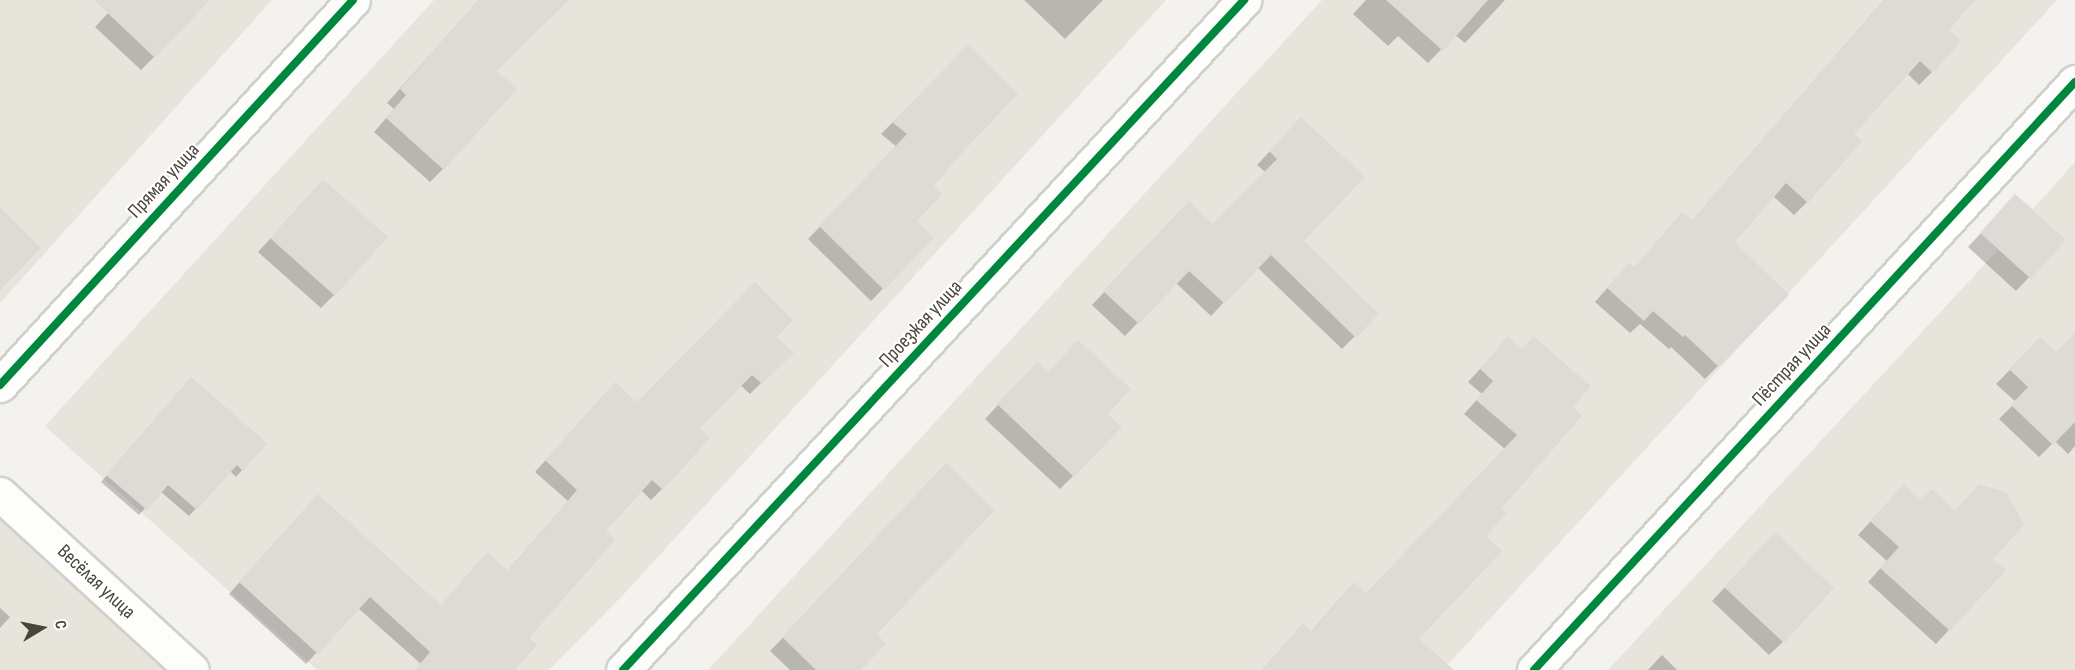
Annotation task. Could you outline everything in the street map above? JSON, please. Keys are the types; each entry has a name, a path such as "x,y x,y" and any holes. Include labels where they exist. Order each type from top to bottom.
{"street":[{"name":"Прямая улица","path":"0,385 353,0"},
{"name":"Проезжая улица","path":"623,670 1244,0"},
{"name":"Пёстрая улица","path":"1534,670 2075,82"},
{"name":"Весёлая улица","path":"0,494 192,670"}],"shaded area":[{"path":"0,0 272,0 0,303"},
{"path":"434,0 1166,0 625,593 549,670 317,670 45,426"},
{"path":"1322,0 2057,0 1443,670 708,670"},
{"path":"2075,162 2075,670 1608,670 1998,250 1980,233 2015,194 2033,209"},
{"path":"0,514 170,670 0,670"}],"building":[{"path":"94,0 210,0 155,58"},
{"path":"478,0 569,0 497,71 517,89 444,170 386,118 406,95 400,89"},
{"path":"1386,0 1488,0 1443,51"},
{"path":"1884,0 1975,0 1949,30 1961,41 1933,73 1920,61 1854,134 1862,141 1808,203 1786,183 1735,242 1789,295 1719,367 1685,335 1683,337 1653,311 1644,321 1607,288 1629,263 1635,267 1682,212 1692,220"},
{"path":"968,45 1018,94 958,157 934,186 942,194 917,221 934,238 884,290 819,226 907,134 892,122"},
{"path":"1301,117 1365,177 1304,241 1379,314 1356,338 1271,255 1225,304 1189,271 1139,324 1103,291 1189,201 1213,224 1277,159 1269,151"},
{"path":"323,179 388,237 335,296 270,238"},
{"path":"2015,194 2066,240 2031,279 1980,233"},
{"path":"0,207 41,248 0,290"},
{"path":"755,282 793,320 777,337 794,353 762,384 752,375 700,428 710,438 663,490 652,480 606,531 615,540 529,638 537,645 515,670 415,670 430,652 370,597 318,654 239,582 318,494 441,605 487,552 508,571 577,490 545,460 615,382 637,402"},
{"path":"2075,332 2075,422 2053,445 2011,405 2028,387 2009,369 2040,337 2056,352"},
{"path":"1508,336 1522,349 1533,336 1591,386 1573,407 1582,416 1502,508 1507,513 1486,536 1502,551 1419,639 1454,670 1262,670 1303,623 1312,631 1354,582 1366,593 1517,435 1476,400 1493,381 1480,369"},
{"path":"1078,340 1131,389 1108,414 1122,427 1074,477 997,404 1037,362 1048,372"},
{"path":"191,377 267,443 243,471 237,465 197,510 168,485 147,510 106,475"},
{"path":"946,463 995,510 877,634 886,644 861,670 816,670 782,637"},
{"path":"1904,484 1921,500 1932,489 1955,511 1979,484 2006,492 2024,525 1993,559 2006,570 1950,631 1880,568 1899,547 1870,521"},
{"path":"1775,532 1834,588 1784,643 1724,587"}],"cycle path":[{"path":"0,385 353,0"},
{"path":"623,670 1244,0"},
{"path":"1534,670 2075,82"}]}
